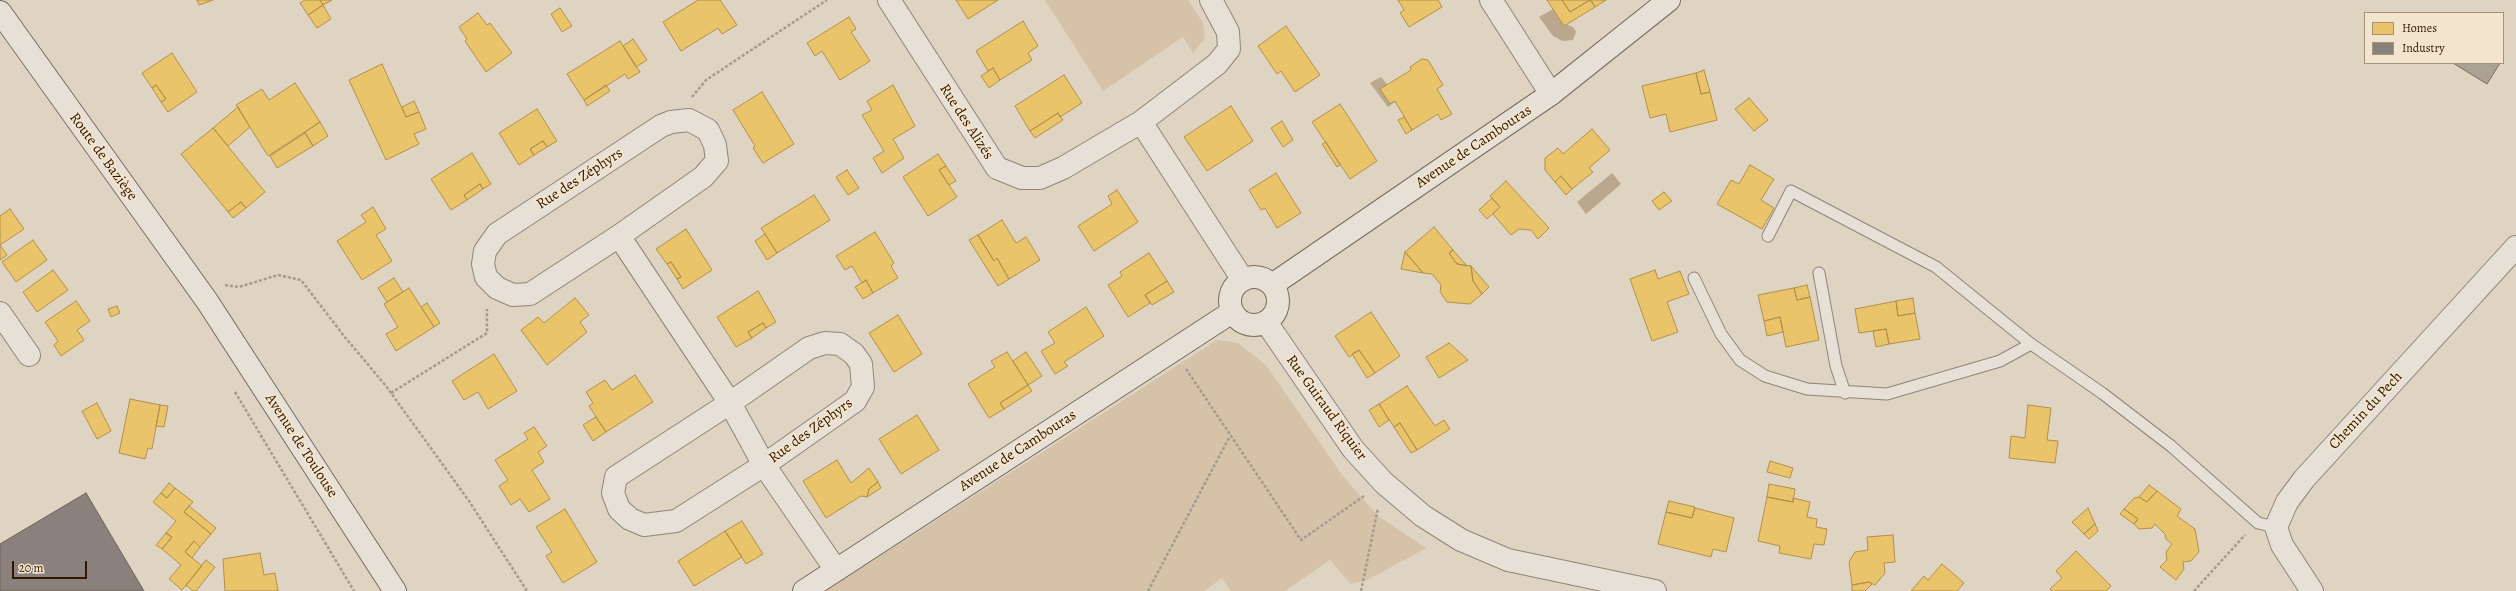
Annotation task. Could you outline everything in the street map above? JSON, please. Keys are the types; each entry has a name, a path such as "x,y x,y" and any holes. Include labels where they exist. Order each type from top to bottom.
{"street":[{"name":"Rue des Alizés","path":"889,0 997,168 1022,178 1040,178 1063,168 1142,122 1217,64 1229,49 1228,32 1211,0"},
{"path":"1491,0 1551,94"},
{"name":"Avenue de Cambouras","path":"1272,285 1551,94 1669,0"},
{"name":"Route de Baziège","path":"0,12 207,301"},
{"name":"Rue des Zéphyrs","path":"689,120 708,130 715,145 717,160 703,177 620,236 530,294 513,295 497,288 486,277 483,264 485,251 497,234 671,122 689,120"},
{"path":"1142,122 1243,280"},
{"name":"Rue des Zéphyrs","path":"620,236 730,403 764,465 836,570"},
{"name":"Chemin du Pech","path":"2276,527 2287,502 2304,479 2516,247"},
{"path":"1257,277 1265,279 1272,285 1278,299 1278,307 1274,315 1266,322 1253,326 1245,324 1232,312 1230,299 1231,292 1243,280 1257,277"},
{"name":"Avenue de Toulouse","path":"207,301 395,591"},
{"name":"Avenue de Cambouras","path":"804,591 1173,349 1232,312"},
{"path":"0,313 29,355"},
{"name":"Rue Guiraud Riquier","path":"1266,322 1353,449 1384,482 1423,516 1461,540 1508,560 1655,591"},
{"name":"Rue des Zéphyrs","path":"825,343 840,344 854,354 861,364 863,387 855,401 764,465 676,521 644,525 630,519 620,509 613,493 616,477 730,403 809,348 825,343"},
{"path":"2276,527 2282,545 2312,591"}],"lane":[{"path":"1768,236 1791,191 1936,267 2031,344 2102,393 2171,446 2258,523 2276,527"},
{"path":"1819,273 1836,366 1845,393"},
{"path":"1694,278 1721,334 1740,360 1765,376 1808,389 1845,393 1887,394 2000,360 2031,344"}],"path":[{"path":"671,122 706,80 827,0"},
{"path":"191,280 239,287 278,275 301,280 344,336 391,393 469,501 527,591"},
{"path":"391,393 487,333 486,277"},
{"path":"1173,349 1301,540 1384,482"},
{"path":"232,386 354,591"},
{"path":"1148,591 1230,436"},
{"path":"1361,591 1384,482"},
{"path":"2194,591 2233,545"}],"shaded area":[{"path":"1045,0 1188,0 1203,23 1205,38 1193,53 1183,37 1103,91"},
{"path":"1553,9 1565,23 1574,28 1576,32 1573,40 1563,41 1553,36 1539,17"},
{"path":"1381,77 1399,99 1388,107 1370,83"},
{"path":"1612,173 1621,184 1586,214 1577,202"},
{"path":"1217,340 1238,343 1266,365 1342,475 1378,516 1426,548 1369,579 1351,584 1330,560 1285,591 1231,591 1222,578 1204,591 826,591"}],"building: Homes":[{"path":"197,0 213,0 199,5"},
{"path":"305,0 320,0 323,5 308,15 300,3"},
{"path":"320,0 332,0 323,5"},
{"path":"698,0 720,0 737,25 722,34 718,28 681,51 663,22"},
{"path":"956,0 998,0 968,19"},
{"path":"1398,0 1438,0 1442,7 1409,27 1400,13 1404,10"},
{"path":"1547,0 1562,0 1570,12 1590,0 1595,7 1564,26"},
{"path":"1562,0 1590,0 1570,12"},
{"path":"1591,0 1606,0 1595,7"},
{"path":"323,5 331,19 317,28 308,15"},
{"path":"560,8 572,26 562,32 551,14"},
{"path":"478,13 487,25 490,23 512,53 486,72 465,41 467,39 459,27"},
{"path":"849,17 856,29 851,32 870,61 840,80 822,51 815,56 807,43"},
{"path":"1023,21 1038,46 1028,53 1032,60 1000,80 993,68 988,71 976,51"},
{"path":"1286,26 1320,75 1295,92 1281,71 1277,74 1258,46"},
{"path":"633,39 647,60 636,67 623,46"},
{"path":"620,41 640,72 628,79 625,74 584,100 567,74"},
{"path":"172,53 197,92 168,112 161,102 166,99 156,85 152,88 142,73"},
{"path":"1422,59 1428,60 1443,85 1437,89 1452,114 1441,120 1438,114 1412,130 1395,101 1390,104 1380,89 1411,70 1410,67"},
{"path":"382,64 406,117 419,112 426,129 414,134 419,144 386,160 349,80"},
{"path":"993,68 1000,80 989,88 981,76"},
{"path":"1704,70 1710,92 1701,94 1696,73"},
{"path":"1696,73 1701,94 1710,92 1717,120 1670,132 1666,114 1650,118 1642,86"},
{"path":"1064,75 1082,103 1060,117 1058,113 1030,131 1015,106"},
{"path":"295,83 320,122 268,156 236,105 262,89 269,100"},
{"path":"156,85 166,99 161,102 152,88"},
{"path":"606,85 610,91 587,106 584,100"},
{"path":"893,85 915,126 893,139 904,158 882,173 873,158 884,151 862,115 872,110 867,101"},
{"path":"762,92 794,144 763,163 753,148 755,146 733,110"},
{"path":"1749,98 1768,120 1754,131 1735,109"},
{"path":"414,101 419,112 406,117 402,107"},
{"path":"1340,104 1377,161 1350,179 1312,122"},
{"path":"1231,106 1253,141 1207,171 1184,137"},
{"path":"238,107 250,127 228,146 213,128"},
{"path":"537,109 557,141 547,147 543,141 530,149 534,155 519,165 499,133"},
{"path":"1058,113 1063,120 1035,138 1030,131"},
{"path":"1404,117 1412,130 1406,134 1398,120"},
{"path":"1282,121 1293,140 1283,147 1271,128"},
{"path":"320,122 328,136 313,146 305,132"},
{"path":"213,128 265,192 246,208 241,202 228,212 181,154"},
{"path":"1592,129 1610,150 1589,168 1593,172 1572,189 1561,176 1555,182 1545,170 1545,158 1558,148 1563,154"},
{"path":"305,133 313,146 277,168 270,156"},
{"path":"543,141 547,147 534,155 530,149"},
{"path":"1326,142 1340,165 1337,167 1322,144"},
{"path":"472,153 491,184 483,189 480,184 464,195 467,200 451,210 431,179"},
{"path":"938,154 946,166 939,170 957,197 928,216 903,177"},
{"path":"1750,165 1774,179 1761,200 1774,208 1762,229 1717,204 1731,180 1739,184"},
{"path":"946,166 956,181 949,185 939,170"},
{"path":"847,170 859,188 848,195 836,177"},
{"path":"1276,173 1301,213 1277,228 1265,208 1261,210 1249,190"},
{"path":"1561,176 1572,189 1566,195 1555,182"},
{"path":"1506,181 1549,228 1538,239 1531,230 1519,229 1511,235 1493,214 1500,207 1490,196"},
{"path":"480,184 483,189 467,200 464,195"},
{"path":"1117,190 1138,222 1094,251 1078,226 1112,204 1108,196"},
{"path":"1664,192 1672,201 1659,210 1652,201"},
{"path":"814,195 830,220 777,253 761,228"},
{"path":"1492,198 1500,207 1487,219 1479,210"},
{"path":"241,202 246,208 233,218 228,212"},
{"path":"373,207 386,229 376,235 392,261 362,280 337,241 366,222 361,215"},
{"path":"10,209 24,229 0,245 0,216"},
{"path":"1002,220 1016,243 1026,237 1040,260 1009,279 997,258 994,261 978,235"},
{"path":"1434,227 1453,250 1449,253 1457,264 1471,266 1473,281 1482,294 1470,304 1447,302 1440,292 1441,285 1432,274 1423,273 1405,252"},
{"path":"686,229 712,270 683,289 677,279 681,277 671,262 667,264 656,249"},
{"path":"875,232 894,263 891,266 898,278 873,293 866,280 862,283 852,266 845,270 836,256"},
{"path":"765,234 777,253 767,260 755,241"},
{"path":"978,235 994,261 997,258 1009,279 998,286 969,240"},
{"path":"33,240 47,260 16,282 2,262"},
{"path":"0,245 7,255 0,260"},
{"path":"1453,250 1467,266 1457,264 1449,253"},
{"path":"1405,252 1413,261 1423,273 1401,269"},
{"path":"1149,253 1167,281 1145,295 1150,303 1128,317 1108,285 1122,276 1120,272"},
{"path":"671,262 681,277 677,279 667,264"},
{"path":"1471,266 1489,287 1482,294 1473,281"},
{"path":"53,270 68,290 37,312 23,292"},
{"path":"1655,270 1658,279 1680,271 1689,294 1667,302 1678,332 1652,341 1630,279"},
{"path":"394,278 403,292 387,302 378,288"},
{"path":"866,280 873,293 863,299 855,287"},
{"path":"1167,281 1174,292 1152,305 1145,295"},
{"path":"1807,285 1810,297 1797,300 1794,288"},
{"path":"409,288 434,327 396,351 386,334 398,327 384,304"},
{"path":"1794,288 1797,300 1810,297 1819,340 1786,347 1780,317 1764,321 1758,295"},
{"path":"758,291 776,322 766,328 763,323 748,332 752,338 736,347 717,317"},
{"path":"575,298 589,315 580,322 587,332 547,365 521,330 538,317 544,323"},
{"path":"1913,298 1915,313 1898,316 1896,301"},
{"path":"76,301 90,321 77,330 84,340 61,356 54,345 58,341 45,322"},
{"path":"1896,301 1898,316 1915,313 1920,339 1889,344 1886,329 1859,333 1855,309"},
{"path":"427,303 440,323 434,327 421,307"},
{"path":"117,306 120,313 111,317 108,309"},
{"path":"1086,307 1104,336 1064,362 1068,366 1055,374 1041,351 1055,343 1048,332"},
{"path":"1371,312 1400,356 1375,373 1359,350 1349,357 1335,336"},
{"path":"898,315 922,354 894,372 869,333"},
{"path":"1780,317 1783,332 1767,336 1764,321"},
{"path":"763,323 766,328 752,338 748,332"},
{"path":"1886,329 1889,344 1876,347 1873,331"},
{"path":"1449,343 1468,360 1439,378 1426,357"},
{"path":"1359,350 1375,373 1367,378 1352,354"},
{"path":"1007,352 1028,385 1000,403 1004,409 989,418 968,384 995,367 991,361"},
{"path":"1026,352 1042,376 1028,385 1013,361"},
{"path":"494,354 517,391 488,409 478,392 464,400 452,381"},
{"path":"635,375 653,402 606,432 589,406 593,403 586,392 605,380 612,390"},
{"path":"1028,385 1032,391 1004,409 1000,403"},
{"path":"1407,386 1435,426 1444,420 1450,429 1417,450 1400,423 1394,427 1379,404"},
{"path":"130,399 160,405 152,449 148,448 145,459 119,453"},
{"path":"97,403 111,431 97,439 82,411"},
{"path":"1379,404 1389,420 1379,427 1369,410"},
{"path":"160,405 168,406 164,427 156,426"},
{"path":"2028,405 2051,408 2047,440 2058,441 2055,463 2009,458 2011,436 2025,438"},
{"path":"917,415 939,450 901,474 879,439"},
{"path":"596,417 606,432 593,441 583,425"},
{"path":"1400,423 1417,450 1411,453 1394,427"},
{"path":"534,427 547,446 538,452 544,462 532,470 550,499 529,512 520,499 511,505 499,486 508,480 495,460 528,439 524,433"},
{"path":"837,460 851,483 869,468 878,482 869,489 867,497 861,496 826,518 803,481"},
{"path":"1770,461 1793,468 1790,478 1767,472"},
{"path":"878,482 881,488 867,497 869,489"},
{"path":"169,483 175,488 167,498 161,493"},
{"path":"1769,484 1795,489 1793,502 1767,497"},
{"path":"2149,485 2157,491 2147,502 2139,497"},
{"path":"175,488 193,502 184,512 211,534 200,547 194,541 185,552 202,566 182,590 169,579 181,565 162,549 172,537 166,533 176,521 153,502 161,493 167,498"},
{"path":"2157,491 2181,509 2177,516 2195,529 2199,552 2191,561 2183,562 2184,569 2176,580 2160,567 2167,560 2166,552 2172,544 2166,539 2165,534 2155,524 2152,528 2139,529 2134,524 2138,519 2124,509 2134,498 2139,497 2147,502"},
{"path":"1767,497 1793,502 1793,498 1810,502 1807,517 1817,519 1816,527 1827,529 1824,545 1814,544 1811,559 1779,553 1780,546 1758,541"},
{"path":"1669,501 1695,507 1692,518 1666,512"},
{"path":"189,506 216,528 211,534 184,512"},
{"path":"1695,508 1734,518 1726,552 1713,549 1711,557 1658,544 1666,512 1692,518"},
{"path":"2088,508 2095,524 2084,534 2072,522"},
{"path":"565,509 597,562 563,583 546,556 552,552 536,527"},
{"path":"2124,509 2138,519 2134,524 2120,514"},
{"path":"742,521 763,554 746,564 725,531"},
{"path":"2095,524 2098,531 2089,539 2084,534"},
{"path":"725,531 742,557 694,586 678,561"},
{"path":"166,533 172,537 162,549 156,545"},
{"path":"1893,535 1895,562 1884,563 1885,573 1875,585 1869,582 1852,585 1849,562 1855,552 1868,550 1867,537"},
{"path":"194,541 200,547 192,558 185,552"},
{"path":"2076,551 2111,586 2106,591 2052,591 2050,589 2062,578 2056,571"},
{"path":"260,553 264,575 275,573 278,591 225,591 223,559"},
{"path":"206,560 215,567 196,591 193,591 186,585"},
{"path":"1942,564 1964,583 1957,591 1911,591 1924,576 1928,580"},
{"path":"1869,582 1872,584 1865,591 1852,591 1852,585"}],"building: Industry":[{"path":"86,493 144,591 0,591 0,544"}],"building: Other":[{"path":"2455,64 2499,64 2487,84"}]}
